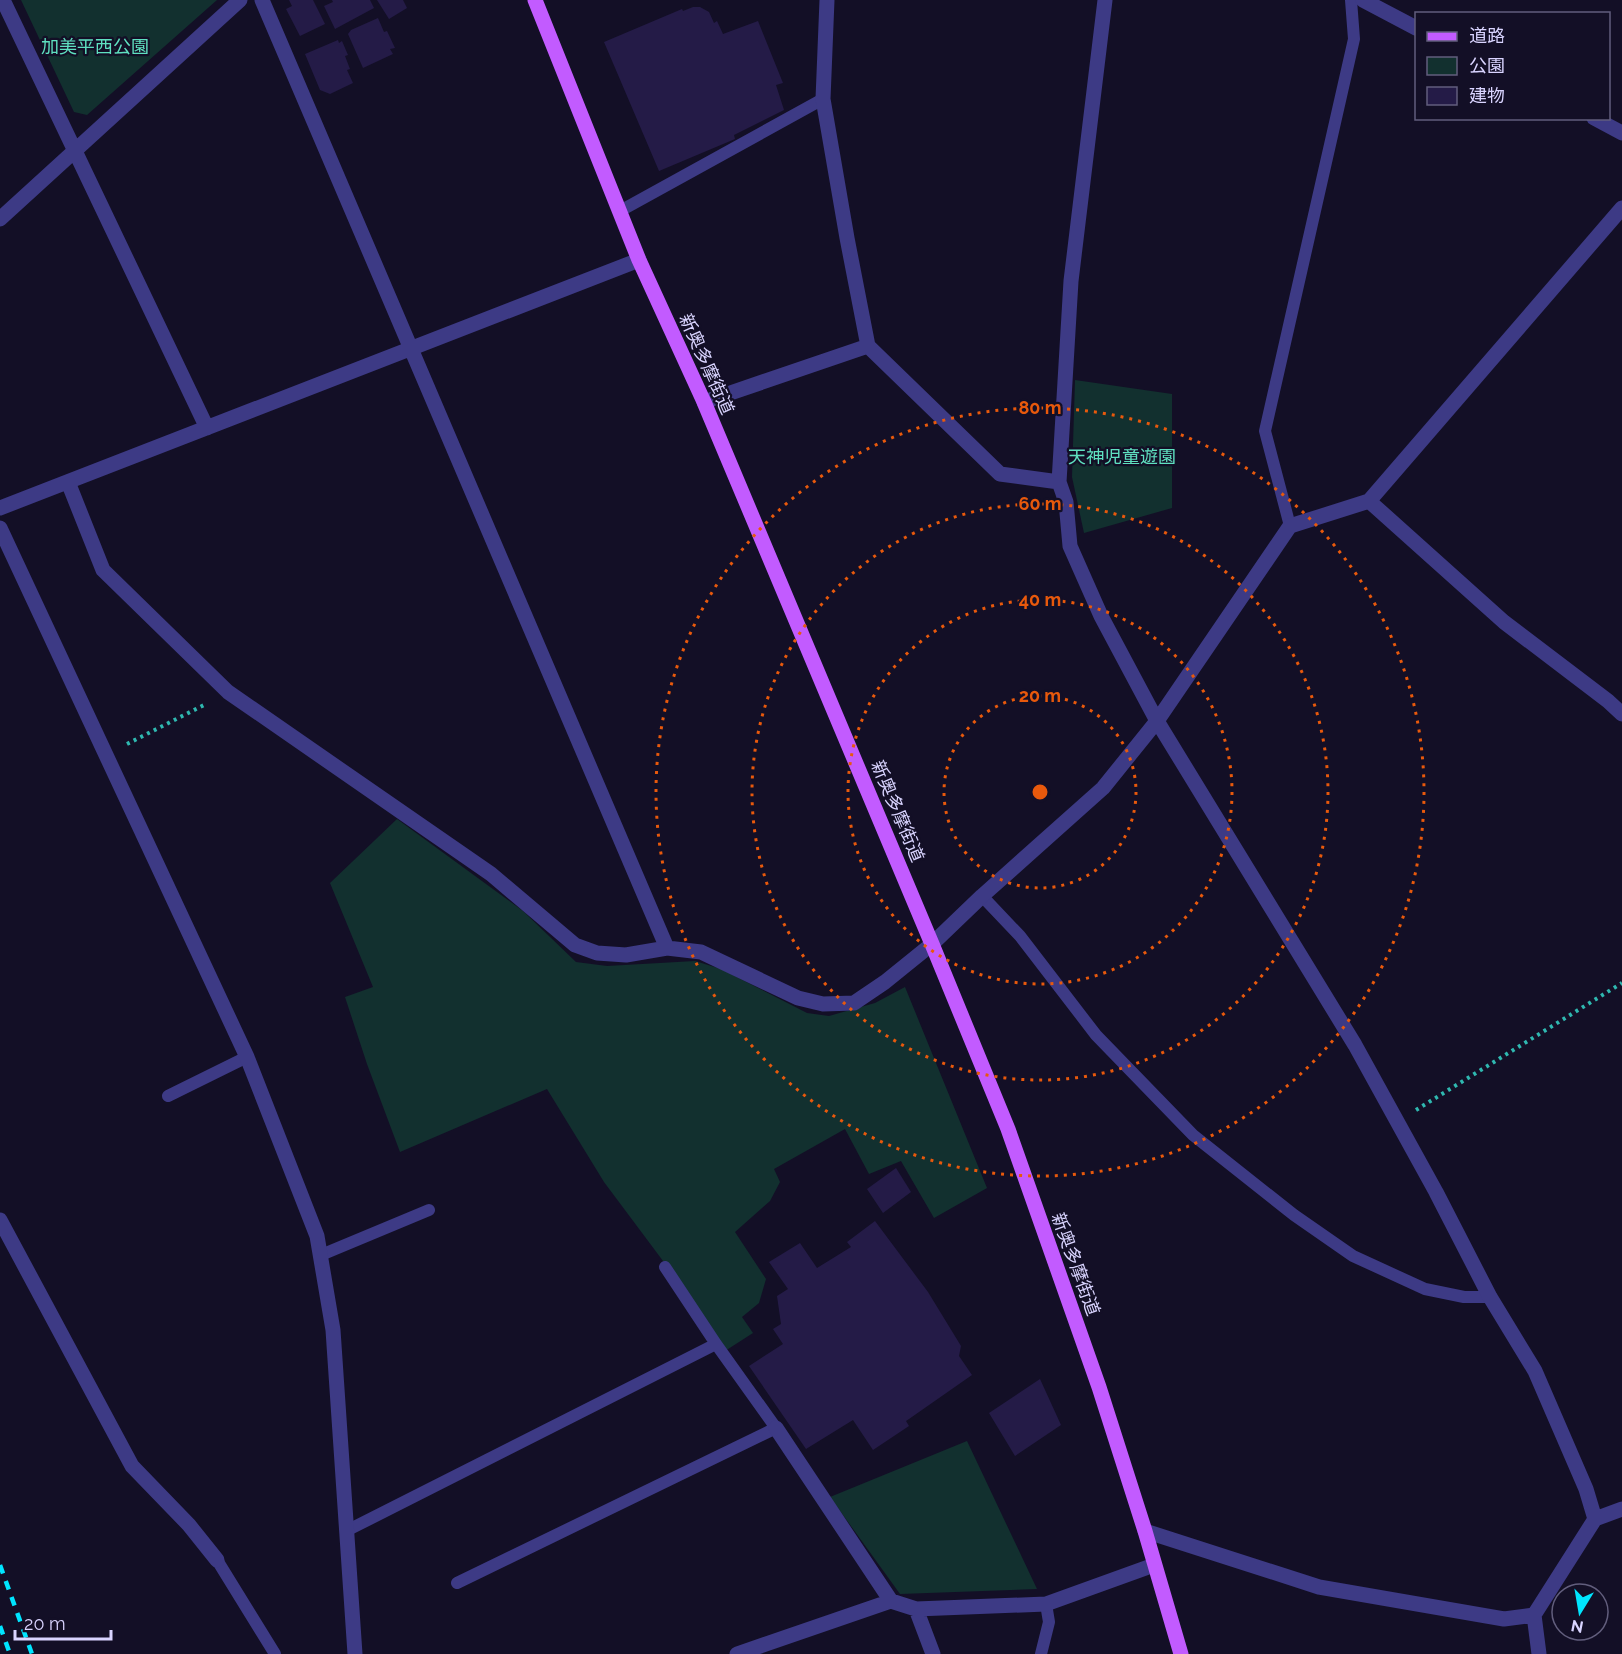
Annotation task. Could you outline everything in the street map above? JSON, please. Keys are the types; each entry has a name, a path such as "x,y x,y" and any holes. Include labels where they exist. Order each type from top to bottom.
{"main road":[{"name":"新奥多摩街道","path":"535,0 639,260 704,402 1008,1129 1099,1387 1181,1654"}],"street":[{"path":"3,0 207,428"},
{"path":"0,219 240,0"},
{"path":"262,0 667,948"},
{"path":"827,0 823,99 868,346 1000,474 1059,482"},
{"path":"1105,0 1071,281 1059,482 1066,502 1070,546 1101,616 1157,721 1354,1045 1436,1192 1490,1297 1535,1371 1586,1489 1595,1519"},
{"path":"1363,0 1415,27"},
{"path":"1598,120 1622,133"},
{"path":"68,482 103,570 228,692 491,874 575,945 597,953 626,955 667,948 701,951 798,999 824,1004 854,1003 885,982 932,944 1102,788 1157,721 1290,525 1369,501 1622,208"},
{"path":"0,508 639,260"},
{"path":"704,402 868,346"},
{"path":"1369,501 1504,622 1622,714"},
{"path":"0,528 247,1057 317,1236 333,1330 355,1654"},
{"path":"0,1220 132,1466 189,1525 217,1560"},
{"path":"776,1428 891,1601"},
{"path":"1539,1654 1534,1615 1595,1519 1622,1509"},
{"path":"1145,1531 1319,1587 1504,1619 1534,1615"},
{"path":"736,1654 891,1601 916,1609 1046,1604 1154,1565"},
{"path":"916,1609 933,1654"}],"lane":[{"path":"1290,525 1265,431 1354,39 1351,0"},
{"path":"620,212 823,99"},
{"path":"982,896 1020,936 1096,1035 1193,1135 1294,1215 1353,1256 1425,1289 1464,1297 1490,1297"},
{"path":"168,1096 247,1057"},
{"path":"321,1255 429,1210"},
{"path":"457,1583 776,1428 664,1267"},
{"path":"348,1530 716,1344"},
{"path":"217,1560 275,1654"},
{"path":"1041,1654 1049,1622 1046,1604"}],"path":[{"path":"106,755 228,692"},
{"path":"1396,1122 1622,983"}],"green space":[{"name":"加美平西公園","path":"21,0 217,0 87,115 74,112"},
{"name":"天神児童遊園","path":"1075,380 1172,394 1172,508 1084,533 1072,477"},
{"path":"397,819 523,911 576,962 607,966 695,961 721,969 807,1013 829,1016 875,1003 905,987 987,1188 934,1218 901,1161 869,1174 845,1129 774,1169 780,1182 770,1201 735,1232 766,1279 759,1303 742,1317 753,1333 725,1351 675,1277 604,1182 547,1089 400,1152 345,997 373,987 330,883"},
{"path":"967,1441 1037,1589 900,1594 830,1497"}],"building":[{"path":"289,0 313,0 325,24 300,36 286,9 292,6"},
{"path":"332,0 370,0 374,8 335,29 324,6 333,2"},
{"path":"377,0 403,0 407,8 389,19"},
{"path":"700,7 709,12 714,23 717,21 723,34 758,21 783,83 776,85 784,110 734,135 735,139 659,171 604,42 682,9 683,11"},
{"path":"378,18 395,48 390,49 393,54 363,68 348,34 351,30"},
{"path":"338,40 339,43 342,41 348,55 345,56 350,69 347,70 353,83 330,94 320,90 305,54"},
{"path":"896,1168 911,1192 883,1213 867,1189"},
{"path":"875,1221 928,1292 961,1346 959,1356 972,1375 906,1421 909,1426 873,1450 853,1420 806,1449 749,1366 783,1344 773,1329 781,1324 777,1296 788,1289 769,1262 800,1243 817,1268 851,1247 847,1242"},
{"path":"1040,1379 1061,1425 1015,1456 989,1413"}],"railway":[{"path":"0,1565 32,1654"},
{"path":"0,1626 10,1654"}]}
